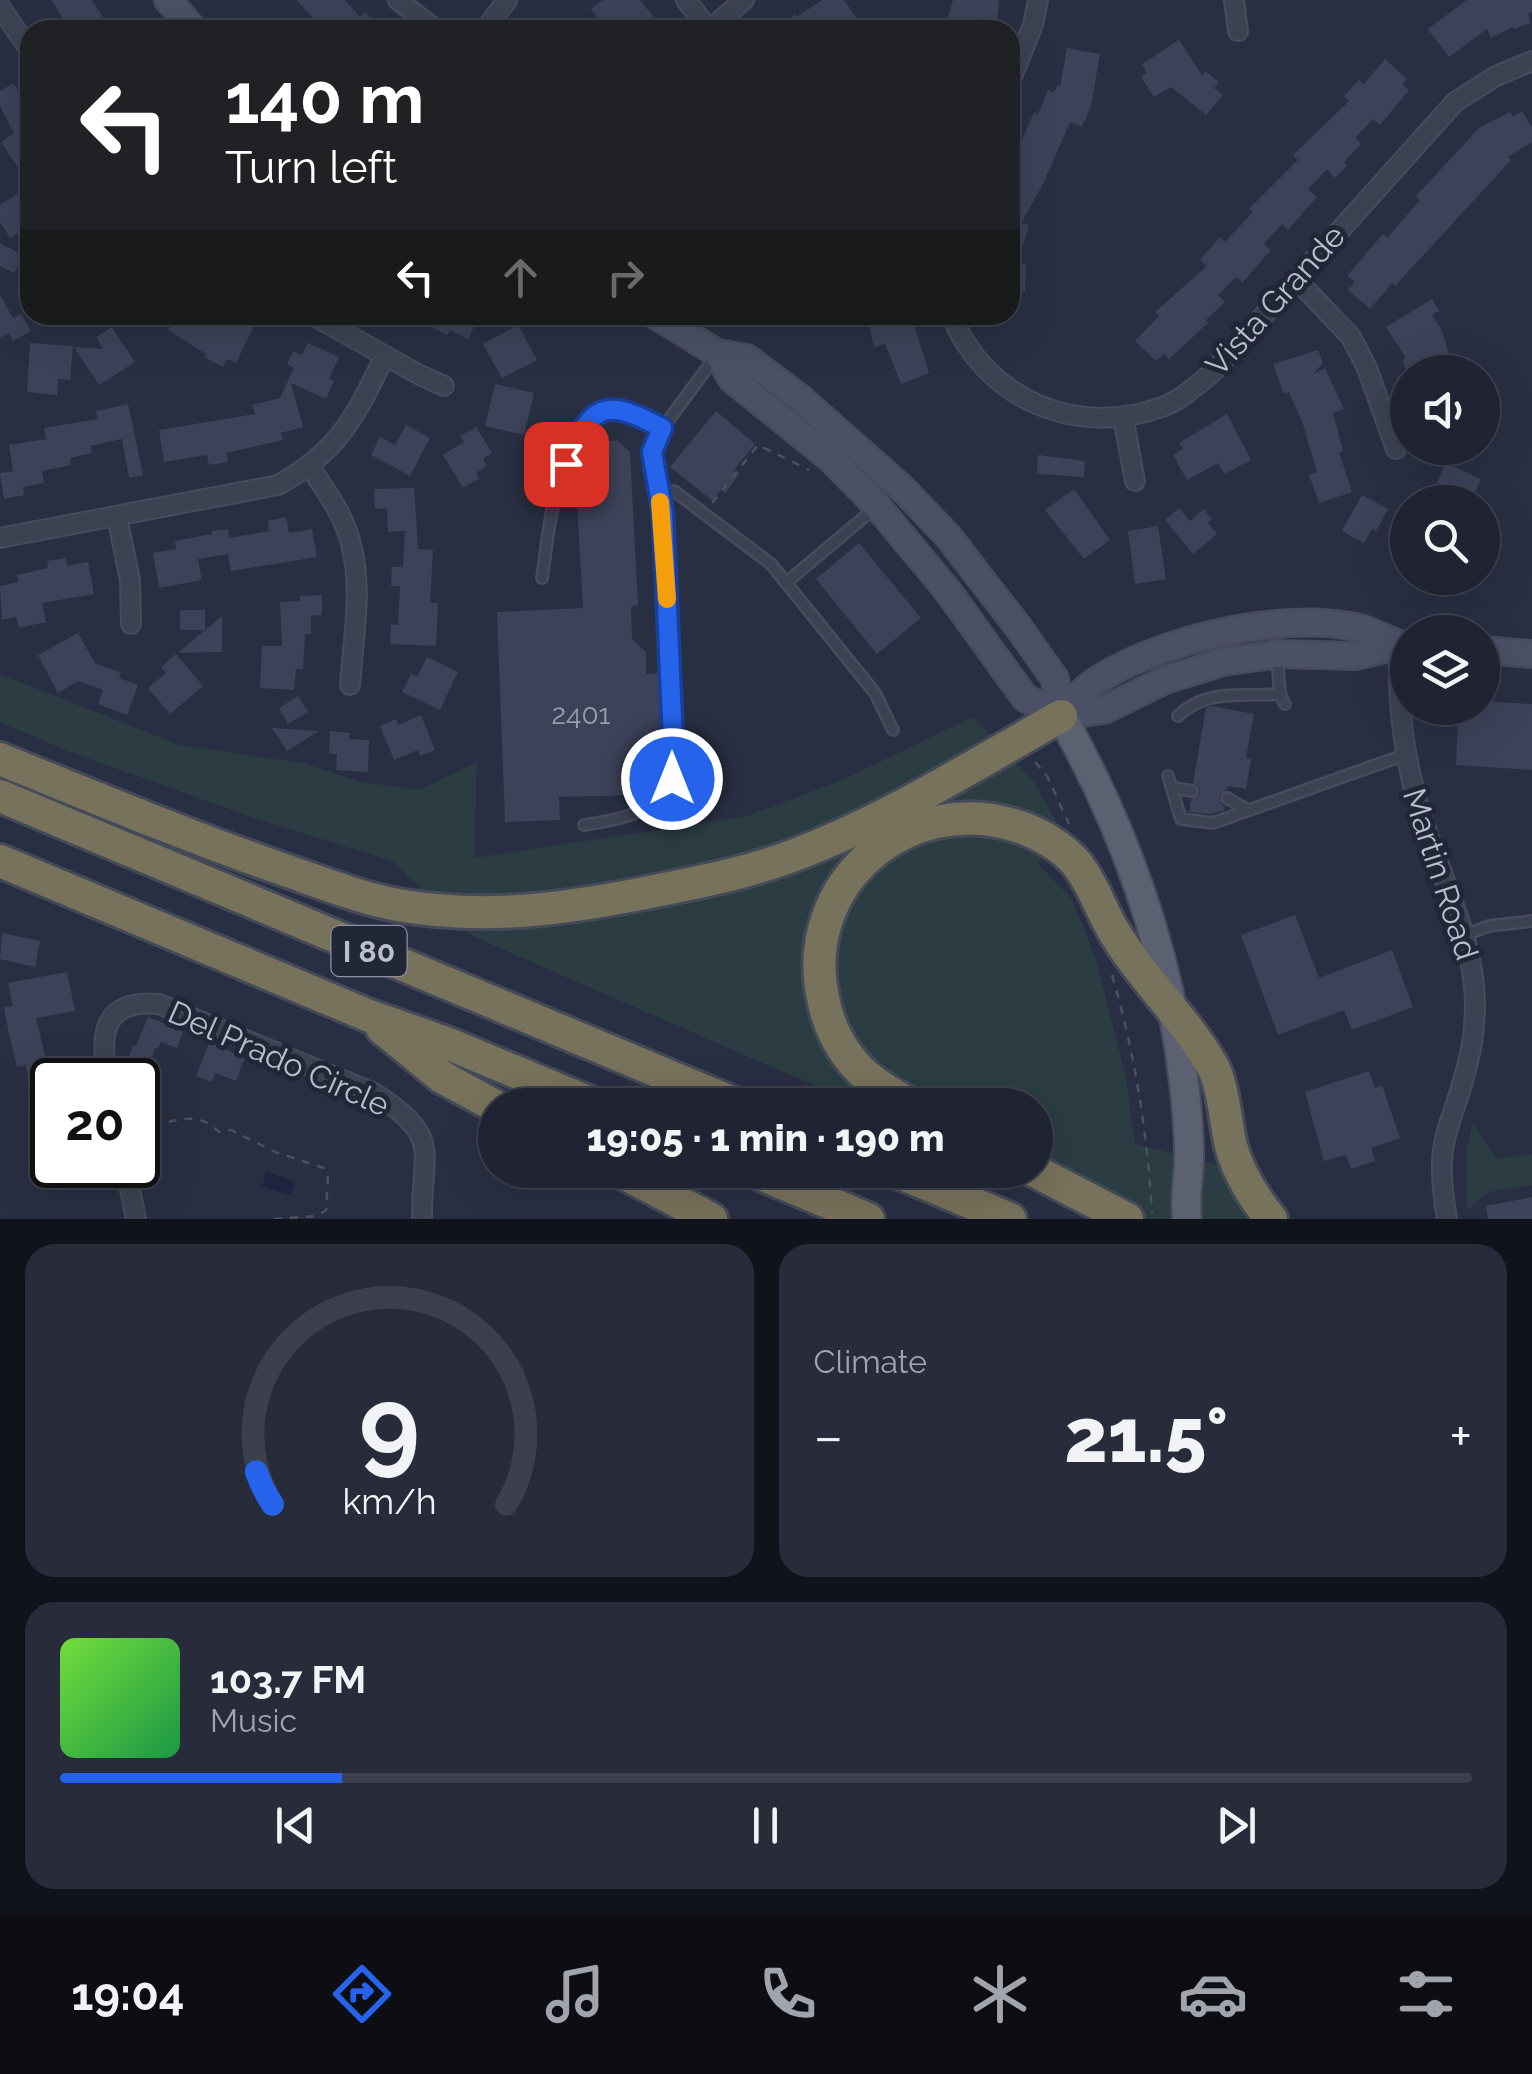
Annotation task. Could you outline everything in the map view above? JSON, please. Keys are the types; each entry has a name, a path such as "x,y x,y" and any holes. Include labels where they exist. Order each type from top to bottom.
{"highway":[{"path":"0,759 224,849 334,888 396,904 467,913 513,913 570,908 702,882 794,856 921,794 1061,716"},
{"name":"I 80","path":"0,796 697,1088"},
{"path":"885,1088 861,1072 842,1048 826,1016 818,978 820,941 832,906 848,876 875,850 906,832 942,820 979,819 1020,827 1058,846 1076,864 1096,892 1113,930 1214,1068 1233,1152 1255,1198 1271,1219"},
{"name":"I 80","path":"0,861 368,1015 555,1088"},
{"path":"368,1015 442,1077 478,1097"},
{"path":"1053,1180 1127,1219"},
{"path":"652,1188 711,1219"},
{"path":"794,1188 868,1219"},
{"path":"936,1188 1010,1219"}],"main road":[{"path":"168,0 185,20"},
{"path":"670,325 717,354 747,358 880,468 948,536 1055,679 1061,716 1096,782 1128,856 1172,1009 1190,1152 1186,1212"},
{"path":"717,354 732,379 831,458 877,506 947,590 1025,698 1061,716 1104,710 1194,669 1252,656 1356,656 1390,648"},
{"path":"1061,716 1090,684 1122,666 1213,634 1276,624 1356,627 1390,640"},
{"path":"1500,651 1532,654"}],"street":[{"path":"398,0 423,20"},
{"path":"492,20 507,0"},
{"path":"686,0 701,20"},
{"path":"721,20 744,0"},
{"path":"1020,57 1038,0"},
{"path":"1234,0 1238,31"},
{"path":"0,7 20,36"},
{"name":"Vista Grande","path":"955,325 982,367 1031,404 1051,412 1090,419 1123,418 1164,406 1213,372 1455,102 1496,76 1532,61"},
{"path":"1296,279 1352,337 1390,432"},
{"path":"330,325 444,386"},
{"path":"0,538 278,485 310,468 334,444 358,410 385,356"},
{"path":"1123,418 1135,481"},
{"path":"310,468 338,510 351,542 357,580 350,685"},
{"path":"118,517 130,580 130,624"},
{"name":"Martin Road","path":"1401,725 1404,754 1464,935 1474,986 1469,1058 1442,1152 1446,1219"},
{"name":"Del Prado Circle","path":"105,1058 103,1038 107,1024 121,1009 140,1002 159,1004 374,1093 400,1110 418,1132 426,1152 422,1219"},
{"path":"130,1188 136,1219"}],"lane":[{"path":"584,825 630,818 667,792 672,779 663,514 652,452 662,428 717,354"},
{"path":"542,578 555,489 584,422 609,409 622,408 662,428"},
{"path":"658,493 674,490 771,564 875,693 893,730"},
{"path":"786,582 877,506"},
{"path":"1178,716 1191,703 1230,693 1282,699 1277,654"},
{"path":"1168,776 1181,819 1212,823 1404,754"},
{"path":"1174,788 1192,792"},
{"path":"1227,798 1246,810"},
{"path":"1464,935 1489,926 1532,920"}],"path":[{"path":"712,504 758,445 814,472 817,468"},
{"path":"1028,757 1048,776 1072,830"},
{"path":"1109,964 1136,1067 1148,1150 1152,1219"},
{"path":"160,1124 198,1118 218,1132 235,1132 275,1152 324,1168 328,1178 327,1205 322,1214 274,1219"}],"shaded area":[{"path":"0,674 179,745 303,763 360,782 419,790 477,762 474,858 748,816 842,780 973,717 1034,782 1059,827 1038,864 1072,899 1096,960 1125,1073 1135,1144 1223,1166 1254,1219 1120,1219 1049,1188 1053,1188 1053,1088 820,1088 472,936 392,861 254,818 68,751 0,722"},
{"path":"1473,1123 1497,1159 1532,1154 1532,1185 1488,1192 1467,1210 1466,1151"}],"water":[{"path":"266,1172 295,1181 291,1195 262,1187"}],"building":[{"path":"52,0 92,0 105,20 64,20"},
{"path":"297,0 345,0 360,17 365,12 372,20 314,20"},
{"path":"603,0 640,0 656,20 599,20 591,9"},
{"path":"822,0 844,0 858,20 788,20 795,14 797,17"},
{"path":"953,0 999,0 997,20 947,20"},
{"path":"1467,0 1532,0 1532,12 1528,14 1531,23 1491,38 1487,29 1449,57 1428,29"},
{"path":"1179,40 1202,75 1205,71 1219,82 1214,88 1223,95 1206,115 1171,87 1154,97 1141,77 1147,73 1142,64"},
{"path":"1067,48 1100,54 1091,106 1082,127 1070,122 1021,223 1029,225 1020,254 1020,144 1048,90 1054,93 1060,86"},
{"path":"1385,59 1407,79 1402,84 1409,90 1380,125 1373,119 1355,138 1361,144 1335,178 1327,169 1308,189 1317,197 1288,230 1282,224 1264,244 1271,250 1243,282 1236,277 1218,295 1225,302 1206,320 1208,323 1169,359 1164,354 1156,361 1135,341 1159,316 1155,312 1207,266 1200,260 1220,237 1225,242 1253,212 1249,209 1298,160 1293,155 1349,101 1344,96 1359,80 1364,84"},
{"path":"14,83 20,95 18,168 1,142 14,133 0,106 0,91"},
{"path":"1522,111 1532,128 1532,142 1508,157 1511,160 1395,286 1392,283 1370,309 1348,290 1355,282 1347,276 1383,234 1387,238 1420,200 1416,196 1480,127 1510,112 1513,117"},
{"path":"20,192 20,231 10,238 0,222 0,205"},
{"path":"0,243 20,254 14,273 0,266"},
{"path":"1020,264 1026,264 1025,291 1020,291"},
{"path":"0,295 13,318 20,314 20,325 27,325 31,331 13,341 9,333 0,338"},
{"path":"1432,299 1439,311 1432,315 1449,355 1404,355 1386,327"},
{"path":"171,325 255,325 236,363 227,359 223,367 168,330"},
{"path":"428,325 475,325 468,339 450,330 447,335"},
{"path":"518,325 537,360 502,378 483,344"},
{"path":"869,325 914,325 929,373 901,384 885,344 874,347"},
{"path":"112,327 135,362 99,385 74,347 103,349 96,337"},
{"path":"30,343 73,346 70,380 58,379 57,395 27,392"},
{"path":"308,343 339,357 329,379 334,381 326,399 291,383 303,427 281,433 283,440 226,453 228,462 209,465 207,455 164,462 159,430 255,414 252,405 280,398 294,368 287,364 293,351 302,355"},
{"path":"1318,350 1323,363 1313,374 1325,368 1344,409 1333,413 1343,451 1339,452 1352,492 1319,503 1309,475 1317,472 1303,424 1289,392 1284,394 1273,364"},
{"path":"495,384 534,393 524,435 485,426"},
{"path":"128,404 143,475 129,478 122,439 90,446 92,453 70,458 71,465 42,471 44,483 23,487 24,495 4,499 0,473 13,471 9,445 46,439 44,428 98,419 96,411"},
{"path":"716,411 755,444 733,471 740,473 725,493 721,489 713,501 670,467"},
{"path":"1227,414 1251,460 1224,474 1218,463 1187,480 1173,455 1183,449 1179,443"},
{"path":"406,425 430,438 410,476 371,455 380,437 395,445"},
{"path":"476,427 492,453 483,459 487,466 476,473 479,478 463,488 443,455 464,442 460,436"},
{"path":"617,440 630,452 638,605 631,607 632,639 646,652 646,674 659,673 661,754 649,755 650,763 638,778 638,795 559,797 560,820 505,822 497,612 583,608 575,465 585,444"},
{"path":"1038,455 1085,461 1084,477 1037,474"},
{"path":"1445,465 1481,479 1478,485 1436,485"},
{"path":"414,488 418,549 433,550 430,603 438,603 436,646 390,644 391,624 398,625 400,586 391,586 392,567 403,567 405,531 388,532 387,508 375,509 374,489"},
{"path":"1074,489 1110,540 1084,559 1045,510"},
{"path":"1362,495 1388,509 1364,543 1342,531"},
{"path":"1179,508 1190,521 1204,509 1217,534 1193,554 1165,520"},
{"path":"286,517 289,533 312,529 317,557 231,571 228,554 198,559 202,580 159,588 153,553 176,549 175,541 212,531 228,529 229,538 269,531 268,521"},
{"path":"1158,526 1166,579 1135,584 1128,531"},
{"path":"859,543 921,618 877,654 816,579"},
{"path":"66,558 67,566 88,562 94,594 42,603 46,622 19,628 16,617 2,620 0,586 19,582 17,575 48,568 47,561"},
{"path":"322,595 322,615 311,616 311,634 305,634 303,669 296,669 294,690 260,688 262,646 282,646 280,602"},
{"path":"180,610 205,610 205,630 180,630"},
{"path":"222,616 222,652 178,653"},
{"path":"78,633 95,663 138,685 127,715 98,704 103,690 78,681 58,693 38,655"},
{"path":"176,654 203,686 170,714 148,688 166,673 161,667"},
{"path":"427,657 458,672 440,710 402,692 411,674 417,677"},
{"path":"298,696 308,712 288,724 279,708"},
{"path":"1500,702 1532,704 1532,770 1456,765 1458,725 1500,725"},
{"path":"1206,708 1254,714 1246,758 1251,759 1246,789 1229,786 1219,797 1225,810 1210,814 1189,812 1191,799 1200,793 1193,783"},
{"path":"421,715 435,750 420,756 418,750 394,760 380,726 396,719 398,725"},
{"path":"272,728 319,731 287,751"},
{"path":"330,731 350,733 349,739 369,740 368,772 336,770 337,754 329,754"},
{"path":"1295,915 1319,978 1392,950 1413,1007 1352,1030 1344,1010 1278,1035 1241,935"},
{"path":"2,933 40,941 35,967 0,959"},
{"path":"67,972 75,1011 36,1018 45,1058 30,1058 30,1088 26,1065 17,1067 9,1034 4,1007 13,1006 8,983"},
{"path":"148,1017 183,1031 177,1048 161,1042 152,1058 129,1058 133,1045 136,1046"},
{"path":"209,1043 245,1057 236,1081 215,1073 212,1082 196,1076"},
{"path":"1369,1071 1375,1088 1382,1085 1400,1138 1371,1148 1375,1161 1351,1169 1346,1155 1324,1161 1305,1092"},
{"path":"1532,1197 1532,1219 1488,1219 1486,1206"}],"slow traffic":[{"path":"660,502 667,599"}],"route":[{"path":"566,464 584,422 609,409 622,408 662,428 652,452 652,468 663,514 672,779"}]}
